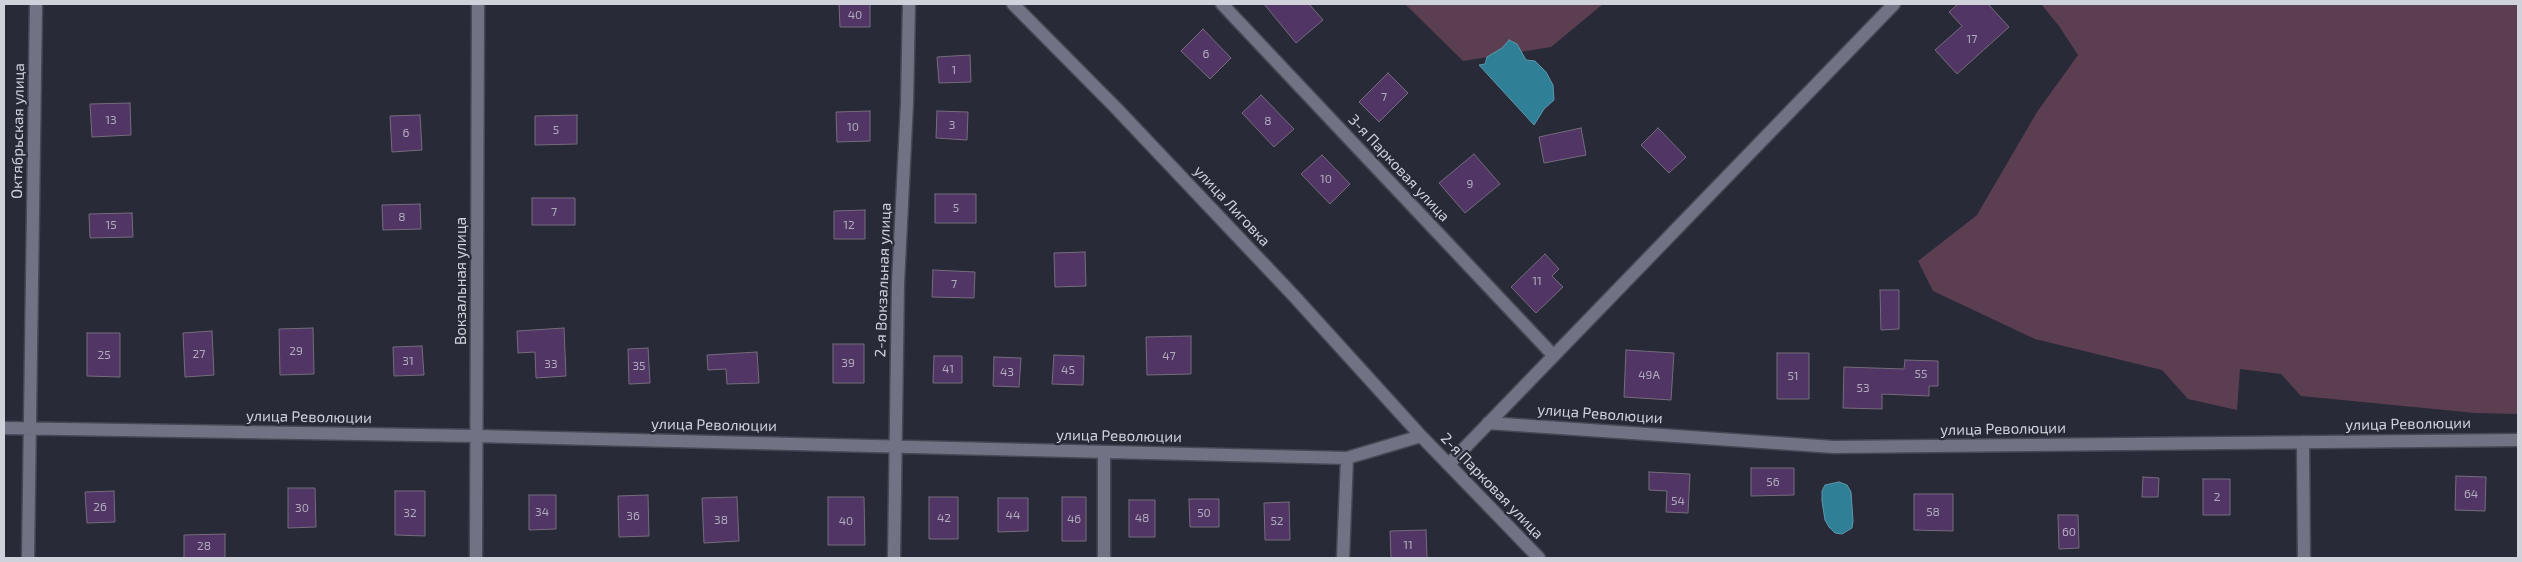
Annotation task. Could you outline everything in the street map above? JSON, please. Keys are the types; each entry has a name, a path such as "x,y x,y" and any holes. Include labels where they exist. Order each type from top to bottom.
{"street":[{"name":"Октябрьская улица","path":"28,558 36,4"},
{"name":"Вокзальная улица","path":"476,558 478,4"},
{"name":"2-я Вокзальная улица","path":"894,558 898,283 907,103 909,4"},
{"name":"улица Лиговка","path":"1013,4 1116,108 1294,296 1421,436"},
{"name":"3-я Парковая улица","path":"1222,4 1554,355"},
{"path":"1450,463 1894,4"},
{"name":"улица Революции","path":"1488,423 1834,447 2518,440"},
{"name":"улица Революции","path":"4,428 477,436 1347,458 1421,436"},
{"name":"2-я Парковая улица","path":"1421,436 1450,463 1538,558"},
{"path":"2303,442 2304,558"},
{"path":"1104,453 1104,558"},
{"path":"1343,558 1347,458"}],"shaded area":[{"path":"1405,4 1603,4 1551,47 1463,61"},
{"path":"2041,4 2518,4 2518,414 2475,413 2301,396 2281,374 2240,369 2237,410 2188,399 2162,370 2035,339 1933,291 1918,261 1977,215 2037,112 2078,55 2059,26"}],"water":[{"path":"1509,40 1517,44 1526,60 1535,61 1546,72 1553,85 1554,100 1544,109 1534,125 1479,65 1485,64 1487,57 1502,48"},
{"path":"1839,482 1847,485 1851,492 1853,521 1852,528 1842,534 1835,533 1829,527 1825,520 1822,501 1822,491 1825,485"}],"building":[{"path":"839,4 870,4 870,27 840,27"},
{"path":"1264,4 1309,4 1323,20 1296,43"},
{"path":"1958,4 1988,4 2009,27 1957,74 1935,50 1962,26 1949,12"},
{"path":"1203,29 1231,58 1210,79 1181,51"},
{"path":"970,55 971,82 939,83 937,57"},
{"path":"1388,73 1408,93 1379,122 1359,102"},
{"path":"1261,95 1294,129 1274,147 1242,113"},
{"path":"130,103 131,135 92,137 90,104"},
{"path":"870,111 870,141 837,142 836,112"},
{"path":"937,111 968,112 967,140 936,138"},
{"path":"420,115 422,150 392,152 390,116"},
{"path":"577,115 577,144 535,145 535,116"},
{"path":"1581,128 1586,155 1544,163 1539,137"},
{"path":"1658,128 1686,157 1669,173 1641,145"},
{"path":"1474,154 1500,184 1465,213 1439,183"},
{"path":"1322,155 1350,184 1330,204 1301,174"},
{"path":"935,194 976,194 976,223 935,223"},
{"path":"532,198 575,198 575,225 532,225"},
{"path":"420,204 421,229 383,230 382,205"},
{"path":"865,210 865,239 834,239 834,211"},
{"path":"132,213 133,237 90,238 89,214"},
{"path":"1085,252 1086,286 1055,287 1054,253"},
{"path":"1545,254 1559,269 1552,276 1563,287 1536,313 1511,287"},
{"path":"933,270 975,272 974,298 932,297"},
{"path":"1880,290 1899,290 1899,329 1881,330"},
{"path":"313,328 314,374 280,375 279,329"},
{"path":"564,328 566,376 536,378 535,352 518,353 517,331"},
{"path":"212,331 214,375 185,377 183,333"},
{"path":"87,333 120,333 120,377 87,376"},
{"path":"1191,336 1191,374 1147,375 1146,337"},
{"path":"833,344 864,344 864,383 833,383"},
{"path":"422,346 424,375 394,376 393,347"},
{"path":"648,348 650,383 629,384 628,349"},
{"path":"1626,350 1674,353 1671,400 1624,397"},
{"path":"757,352 759,383 727,384 726,369 708,370 707,355"},
{"path":"1777,353 1809,353 1809,399 1777,399"},
{"path":"1054,355 1084,356 1083,385 1052,384"},
{"path":"934,356 962,356 962,383 933,383"},
{"path":"994,357 1021,358 1019,387 993,386"},
{"path":"1905,360 1938,361 1938,386 1929,386 1929,396 1882,394 1882,409 1843,408 1844,367 1904,369"},
{"path":"1751,468 1794,468 1794,495 1751,496"},
{"path":"1649,472 1690,474 1688,513 1666,512 1667,491 1649,490"},
{"path":"2456,476 2486,477 2485,511 2455,510"},
{"path":"2143,477 2159,478 2158,497 2142,497"},
{"path":"2203,479 2230,479 2230,515 2203,515"},
{"path":"288,488 315,488 316,527 288,528"},
{"path":"114,491 115,522 87,523 85,492"},
{"path":"395,491 425,491 425,536 395,535"},
{"path":"1914,494 1953,494 1953,531 1914,530"},
{"path":"529,495 556,495 556,529 529,530"},
{"path":"648,495 649,536 619,537 618,496"},
{"path":"737,497 739,541 704,543 702,498"},
{"path":"828,497 864,497 865,545 828,545"},
{"path":"929,497 958,497 958,539 929,539"},
{"path":"1062,497 1086,497 1086,541 1062,541"},
{"path":"998,498 1028,498 1028,531 998,532"},
{"path":"1189,499 1219,499 1219,527 1190,527"},
{"path":"1129,500 1155,500 1155,537 1129,537"},
{"path":"1289,502 1290,540 1265,540 1264,503"},
{"path":"2058,515 2078,515 2079,548 2059,549"},
{"path":"1426,530 1427,558 1391,558 1390,531"},
{"path":"225,534 225,558 184,558 184,535"}]}
